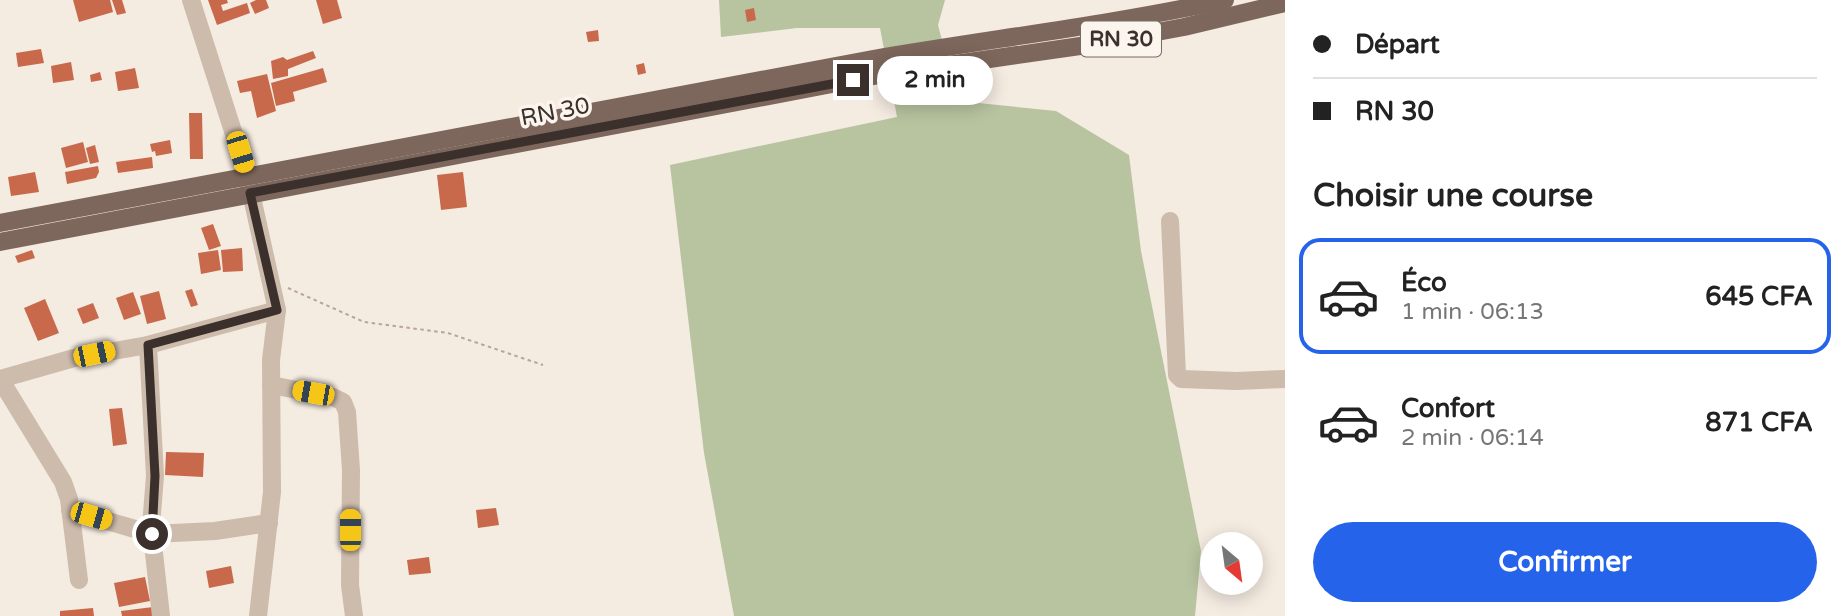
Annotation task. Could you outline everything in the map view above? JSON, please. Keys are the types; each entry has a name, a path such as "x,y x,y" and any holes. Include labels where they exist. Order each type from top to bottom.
{"main road":[{"name":"RN 30","path":"0,223 247,174 953,55 1184,5 1225,0"},
{"name":"RN 30","path":"953,55 1136,36 1285,3"},
{"name":"RN 30","path":"0,242 878,67"}],"street":[{"path":"191,0 247,174 277,310 271,360 272,492 258,616"},
{"path":"1170,221 1177,375 1181,379 1285,379"},
{"path":"79,580 70,510 63,482 0,379 74,358 148,345 277,310"},
{"path":"148,345 155,476 152,534 161,616"},
{"path":"271,385 333,397 343,402 347,412 351,470 350,585 354,616"},
{"path":"70,510 152,534 204,532 269,523"}],"path":[{"path":"268,278 364,322 447,333 542,365"}],"green space":[{"path":"719,0 945,0 938,25 958,101 1056,111 1129,155 1141,251 1200,546 1195,616 734,616 704,453 670,165 897,117 880,28 797,28 721,37"}],"building":[{"path":"73,0 110,0 113,12 79,22"},
{"path":"112,0 122,0 126,13 117,15"},
{"path":"208,0 227,0 228,3 221,5 223,11 247,3 250,13 217,25"},
{"path":"266,0 269,8 255,14 250,3"},
{"path":"316,0 337,0 342,18 323,24"},
{"path":"754,8 756,20 747,22 745,10"},
{"path":"598,30 599,41 588,42 586,32"},
{"path":"41,49 44,63 18,67 16,53"},
{"path":"313,51 316,58 288,69 288,76 273,79 271,61 283,57 287,60"},
{"path":"71,62 74,80 53,83 51,66"},
{"path":"644,63 646,73 638,75 636,65"},
{"path":"135,68 139,88 118,91 115,72"},
{"path":"323,68 327,82 293,92 295,101 276,106 271,83"},
{"path":"100,72 102,80 91,82 90,75"},
{"path":"267,74 276,111 257,118 251,91 240,93 237,81"},
{"path":"189,113 202,113 203,159 190,159"},
{"path":"170,140 172,153 156,156 155,151 152,152 150,144"},
{"path":"83,142 88,162 66,168 61,148"},
{"path":"95,145 99,162 90,164 86,148"},
{"path":"152,157 153,168 118,173 116,162"},
{"path":"98,166 96,178 67,184 65,172"},
{"path":"35,172 39,192 11,196 8,177"},
{"path":"463,172 467,207 441,210 437,175"},
{"path":"213,224 221,246 209,250 201,228"},
{"path":"242,248 243,271 223,272 221,250"},
{"path":"32,250 35,258 18,263 15,256"},
{"path":"218,250 221,270 201,274 198,253"},
{"path":"192,289 198,305 191,307 185,291"},
{"path":"159,291 166,319 147,324 140,296"},
{"path":"133,292 141,314 124,320 116,298"},
{"path":"45,299 59,333 38,341 24,308"},
{"path":"93,303 99,318 83,324 77,309"},
{"path":"122,408 127,444 113,446 109,409"},
{"path":"166,452 204,453 203,477 165,475"},
{"path":"496,508 499,525 478,528 476,510"},
{"path":"429,557 431,573 409,575 407,560"},
{"path":"231,566 234,583 209,588 206,571"},
{"path":"145,577 150,601 119,607 114,583"},
{"path":"153,607 153,616 122,616 121,611"},
{"path":"93,608 94,616 60,616 60,611"}],"route":[{"path":"152,534 155,476 148,345 277,310 250,193 853,80"}]}
